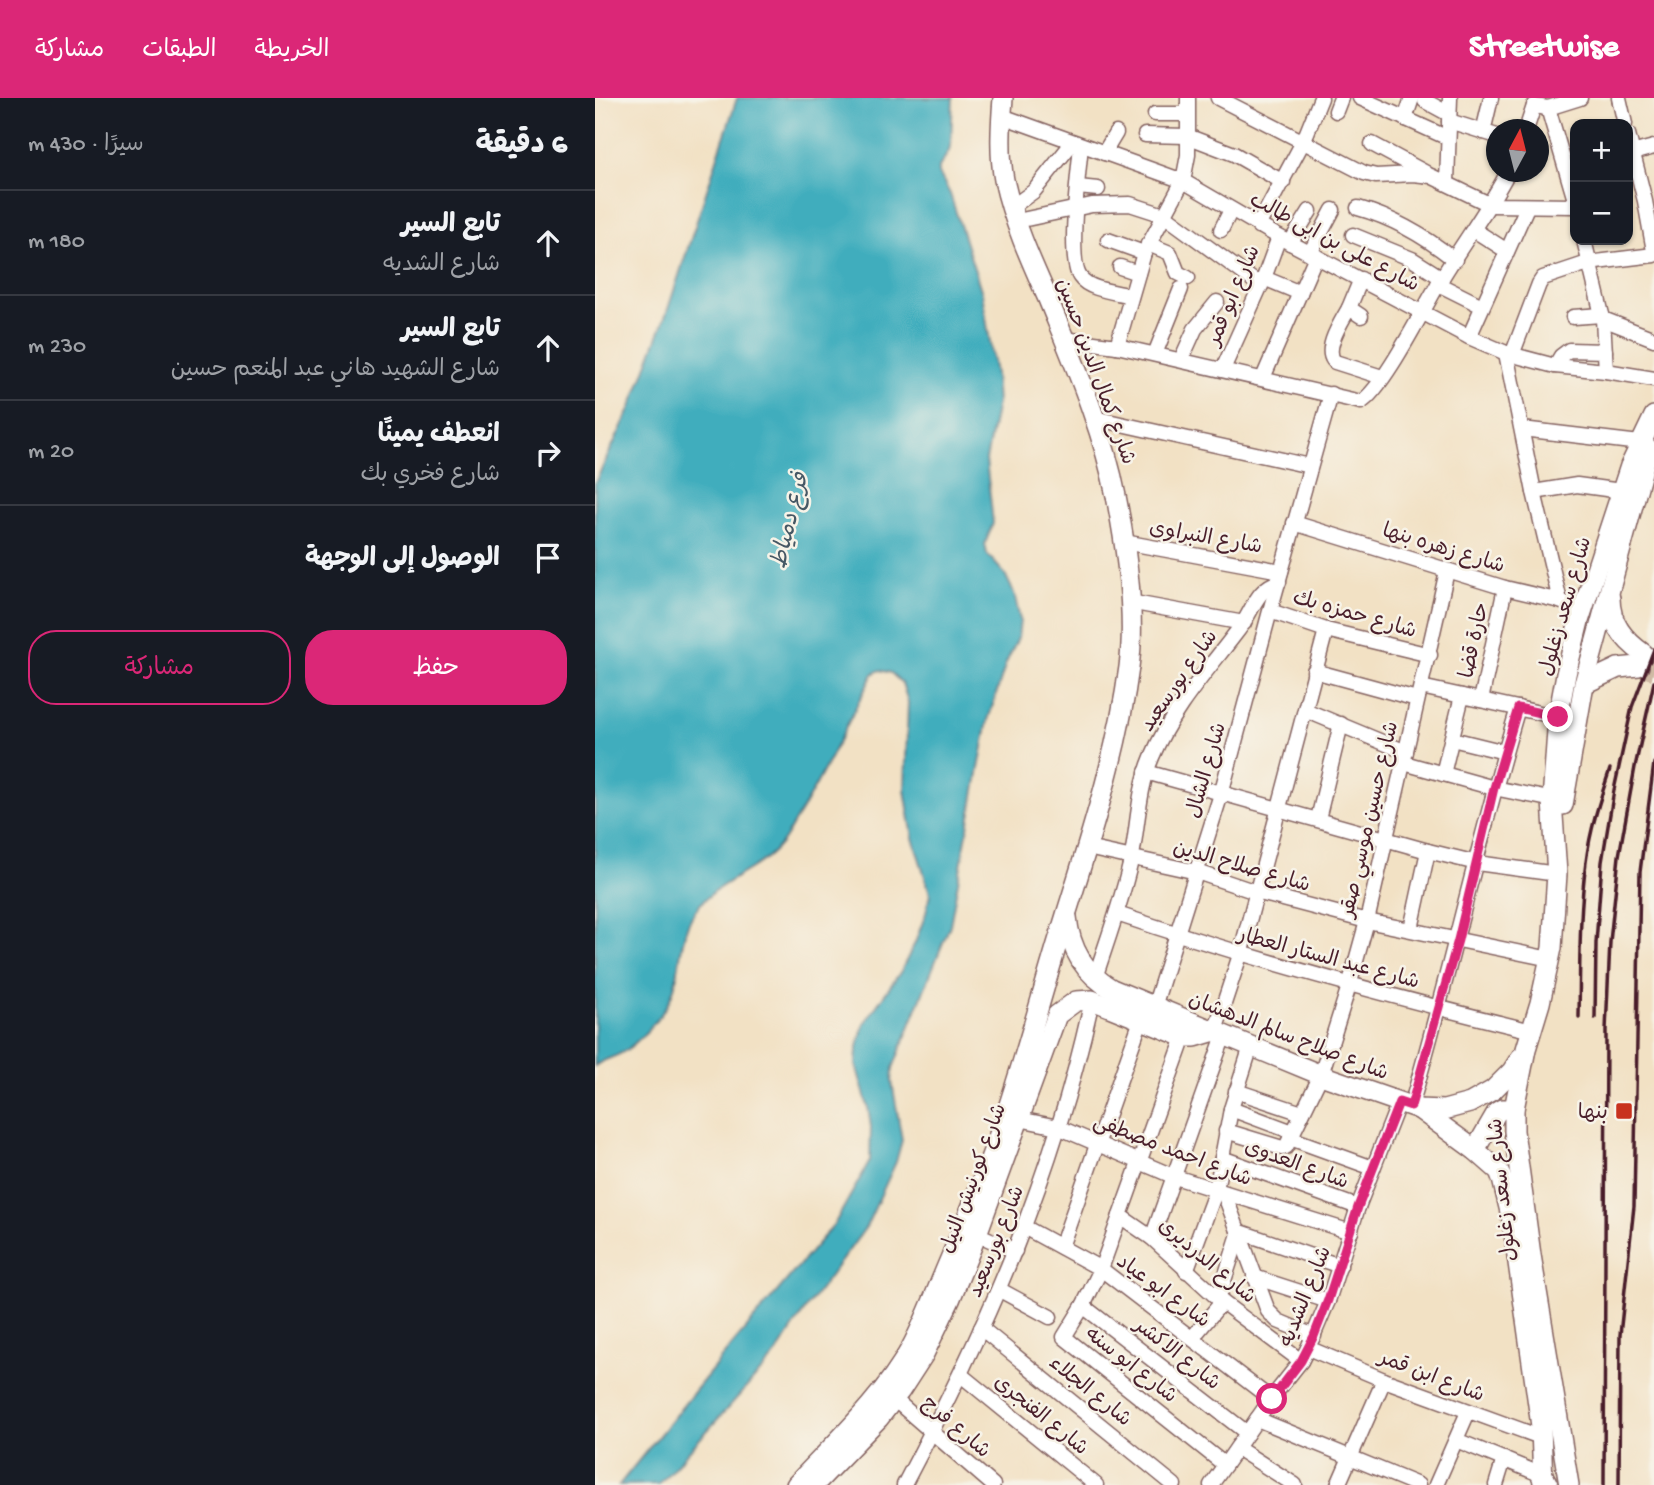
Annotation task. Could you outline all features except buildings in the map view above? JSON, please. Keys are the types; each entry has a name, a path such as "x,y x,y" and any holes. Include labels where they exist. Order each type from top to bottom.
{"main road":[{"name":"شارع كمال الدين حسين","path":"1002,107 1002,162 1005,181 1015,214 1094,418 1113,482 1129,602 1131,633 1125,692 1087,848 1067,909"},
{"name":"شارع سعد زغلول","path":"1557,801 1584,684 1652,420"},
{"name":"شارع سعد زغلول","path":"1569,1485 1531,1255 1514,1131 1514,1109 1550,959 1557,874 1558,717 1572,647 1583,611 1621,491 1644,445"},
{"path":"1584,684 1641,660 1620,633 1613,618 1611,586"},
{"name":"شارع صلاح سالم الدهشان","path":"1067,909 1074,948 1095,978 1148,1014 1219,1033 1410,1106 1444,1110 1470,1102 1493,1090 1512,1071 1529,1040"},
{"name":"شارع كورنيش النيل","path":"796,1485 881,1391 910,1349 964,1226 1003,1122 1067,909"},
{"path":"1091,1000 1148,1014 1184,1037 1219,1033"},
{"name":"شارع كورنيش النيل","path":"814,1485 879,1418 924,1354 977,1234 1057,1015 1076,1001 1091,1000"},
{"name":"شارع سعد زغلول","path":"1410,1106 1475,1150 1501,1175 1512,1220 1542,1438 1544,1482"},
{"path":"1475,1150 1497,1112 1514,1109"}],"street":[{"path":"1117,346 1146,249 1183,181 1188,155 1188,98"},
{"path":"1218,98 1304,140 1363,173 1375,176 1431,176"},
{"path":"1360,98 1385,103 1405,119 1448,138"},
{"path":"1447,182 1450,98"},
{"path":"1490,119 1491,98"},
{"path":"1570,188 1535,104 1580,98"},
{"path":"1619,98 1624,119"},
{"path":"1258,226 1304,140 1317,100"},
{"path":"1405,119 1418,100 1449,118 1486,132"},
{"name":"شارع على بن ابى طالب","path":"1002,107 1077,144 1183,181 1258,226 1468,337 1509,354 1555,366 1654,379"},
{"path":"1156,114 1187,114"},
{"path":"1104,153 1117,133"},
{"path":"1145,135 1187,136 1225,150 1283,182"},
{"path":"1077,144 1076,263 1080,277 1094,286 1131,296"},
{"path":"1015,214 1077,144"},
{"path":"1372,144 1491,205 1570,206"},
{"path":"1633,153 1654,146"},
{"path":"1560,601 1534,492 1509,354 1541,281 1588,263 1654,253 1649,200 1633,156"},
{"path":"1064,339 1155,354 1359,402 1366,399 1382,377 1503,182"},
{"path":"1078,187 1098,189"},
{"path":"1015,214 1075,210 1092,205 1131,204 1164,215 1263,282 1300,293"},
{"path":"1468,337 1527,206"},
{"path":"1358,208 1404,225 1455,260"},
{"path":"1221,230 1231,210"},
{"path":"1263,378 1333,210"},
{"name":"شارع ابو قمر","path":"1223,369 1284,240 1310,211"},
{"path":"1474,230 1507,251"},
{"path":"1353,235 1412,259 1440,281 1482,306"},
{"path":"1108,240 1170,253 1185,283 1155,354"},
{"path":"1585,245 1603,317 1606,371"},
{"path":"1120,267 1138,273"},
{"path":"1361,279 1355,312 1336,335 1329,354 1333,361 1382,377"},
{"path":"1181,360 1195,329 1217,302"},
{"path":"1573,317 1603,317 1654,340"},
{"path":"1555,366 1565,352 1605,351"},
{"name":"شارع الشال","path":"1061,1247 1096,1142 1178,934 1221,794 1331,394"},
{"path":"1094,418 1310,466"},
{"path":"1522,429 1644,445"},
{"path":"1534,492 1577,485 1621,491"},
{"name":"شارع زهره بنها","path":"1294,523 1505,588 1560,601 1583,611"},
{"name":"شارع النبراوى","path":"1123,542 1280,576"},
{"name":"شارع حسين موسي صقر","path":"1289,1139 1321,1074 1349,986 1430,655 1447,570"},
{"name":"شارع بورسعيد","path":"1095,978 1117,914 1131,857 1146,772 1164,731 1244,623 1259,595 1280,576"},
{"name":"حارة قضا","path":"1481,700 1505,588"},
{"path":"1129,602 1244,623"},
{"name":"شارع حمزه بك","path":"1270,611 1326,630 1430,655"},
{"path":"1151,1238 1175,1177 1219,1033 1326,630"},
{"path":"1314,671 1419,693 1462,696 1558,717"},
{"path":"1443,774 1462,696"},
{"name":"شارع الشديه","path":"1211,1485 1308,1348 1328,1300 1373,1168 1410,1106 1440,1009 1494,788 1518,708"},
{"path":"1305,709 1443,774 1557,801"},
{"path":"1318,819 1341,724"},
{"path":"1452,739 1505,752"},
{"path":"1146,772 1477,863 1557,874"},
{"name":"شارع صلاح الدين","path":"1087,848 1197,872 1256,892 1367,921 1550,959"},
{"path":"1411,929 1429,851"},
{"name":"شارع عبد الستار العطار","path":"1117,914 1240,955 1440,1009 1529,1040"},
{"name":"شارع بورسعيد","path":"904,1485 961,1375 1000,1290 1046,1170 1072,1085 1091,1000"},
{"path":"1139,1162 1184,1037"},
{"path":"1186,1271 1220,1191 1226,1132 1251,1046"},
{"path":"1237,1091 1302,1113"},
{"path":"1231,1109 1289,1139 1373,1168"},
{"name":"شارع احمد مصطفى","path":"1019,1119 1058,1128 1096,1142 1175,1177 1351,1232"},
{"path":"1226,1132 1282,1148 1289,1139"},
{"name":"شارع العدوى","path":"1222,1158 1358,1207"},
{"name":"شارع ابو سنه","path":"1139,1162 1101,1269 1083,1306 1065,1333 1065,1338 1225,1465"},
{"path":"1220,1191 1271,1316 1308,1348"},
{"name":"شارع الدرديرى","path":"1120,1216 1151,1238 1220,1300 1308,1348"},
{"name":"شارع ابو عياد","path":"1024,1227 1101,1269 1272,1399"},
{"path":"1238,1233 1340,1266"},
{"path":"1193,1337 1220,1300 1238,1233"},
{"path":"977,1234 1015,1251"},
{"path":"1254,1277 1328,1300"},
{"path":"1000,1290 1050,1317"},
{"name":"شارع الاكشر","path":"1083,1306 1247,1433"},
{"name":"شارع الجلاء","path":"981,1328 1174,1485"},
{"name":"شارع ابن قمر","path":"1308,1348 1384,1380 1542,1438"},
{"name":"شارع الفنجرى","path":"961,1375 1096,1485"},
{"path":"1338,1485 1384,1380"},
{"name":"شارع فرج","path":"894,1399 990,1484"},
{"path":"1436,1485 1468,1412"},
{"path":"1257,1419 1417,1485"},
{"path":"1456,1440 1504,1459 1544,1482"},
{"path":"1237,1448 1295,1485"},
{"path":"1496,1485 1504,1459"}],"water":[{"name":"فرع دمياط","path":"737,98 953,98 951,141 949,151 939,167 939,173 950,194 982,293 995,374 997,403 986,460 993,523 985,544 987,554 1005,574 1014,593 1020,620 1018,638 1006,663 988,720 950,925 893,1068 892,1082 902,1140 896,1162 866,1227 774,1357 659,1484 619,1485 835,1223 870,1161 871,1127 856,1065 857,1049 864,1024 901,971 915,943 930,893 913,838 905,790 908,702 902,683 891,673 880,670 873,674 786,837 767,857 709,896 691,918 683,939 672,995 664,1010 628,1049 595,1066 595,483 632,405 668,309"}],"tunnel":[{"path":"1639,666 1654,671"}],"railway":[{"path":"1595,1018 1596,943 1602,862 1632,707 1654,649"},
{"path":"1604,1485 1606,1030 1610,942 1619,856 1654,682"},
{"path":"1619,1485 1620,1335 1634,1206 1640,872 1654,763"},
{"path":"1579,1017 1581,920 1586,862 1593,826 1610,769"}],"place":[{"name":"بنها","path":"1624,1111"}],"route":[{"path":"1272,1399 1301,1361 1314,1336 1358,1207 1399,1102 1411,1106 1440,1009 1494,788 1518,708 1558,717"}]}
